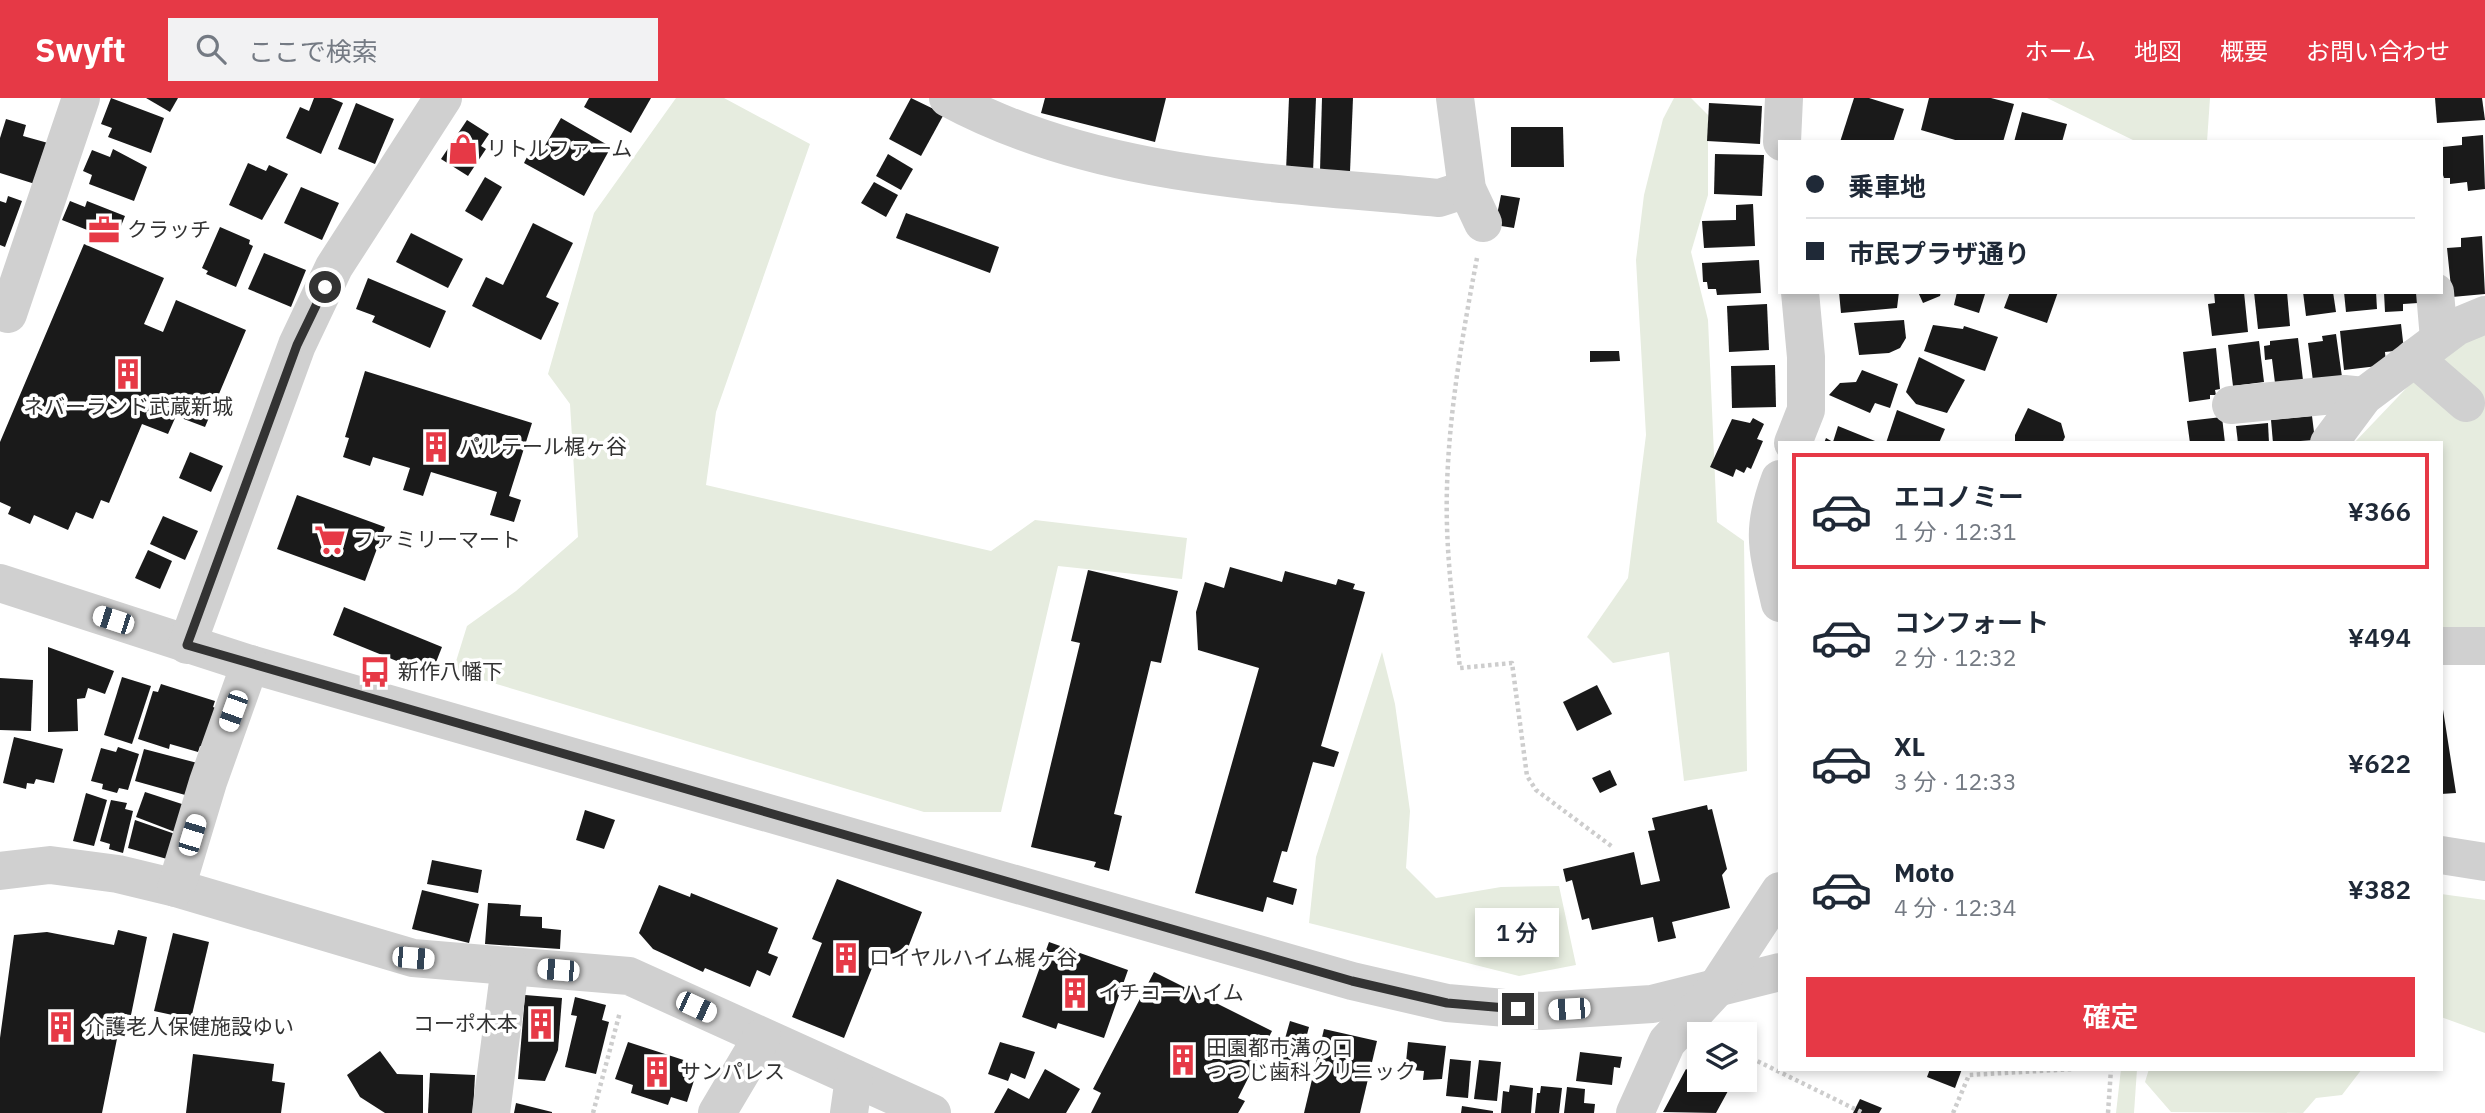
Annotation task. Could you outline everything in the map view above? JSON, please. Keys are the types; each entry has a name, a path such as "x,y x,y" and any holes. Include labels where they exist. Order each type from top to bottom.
{"street":[{"path":"8,314 11,264 82,98"},
{"path":"187,645 297,345 334,267 443,98"},
{"path":"948,98 1035,138 1178,172 1440,198 1475,206 1455,98"},
{"path":"1782,140 1784,98"},
{"path":"1794,441 1806,410 1806,357 1800,294"},
{"path":"2435,294 2427,348 2466,403"},
{"path":"2330,441 2364,396 2456,327 2485,315"},
{"path":"2231,405 2344,394 2364,396"},
{"path":"1778,487 1766,534 1778,593"},
{"path":"0,583 250,664 1352,981 1447,1003 1541,1011 1652,1004 1778,973"},
{"path":"2443,646 2485,646"},
{"path":"176,888 208,782 250,664"},
{"path":"2443,855 2485,862"},
{"path":"0,871 50,865 118,874 176,888 413,958 629,976 762,1037 852,1096 932,1113"},
{"path":"1634,1113 1667,1042 1715,990 1778,894"},
{"path":"491,1113 510,966"},
{"path":"717,1113 762,1037"}],"path":[{"path":"1475,206 1447,485 1448,560 1460,668 1512,663 1528,776 1536,790 1614,848"},
{"path":"593,1113 629,976"},
{"path":"1757,1061 1863,1113"},
{"path":"1953,1113 1969,1075 2039,1071"},
{"path":"2108,1113 2111,1071"}],"shaded area":[{"path":"676,98 724,98 810,144 716,412 706,485 991,551 1035,520 1187,538 1182,579 1058,566 1001,812 924,812 453,671 467,626 516,591 578,537 570,404 548,374 594,213"},
{"path":"1674,98 1691,98 1708,115 1708,195 1691,252 1708,320 1717,522 1744,541 1747,771 1684,781 1669,652 1613,663 1587,637 1628,578 1646,435 1636,260 1644,195 1663,119"},
{"path":"2047,98 2210,98 2207,140 2133,140"},
{"path":"2485,322 2485,635 2443,636 2443,441 2356,441 2459,333"},
{"path":"1382,652 1395,704 1410,811 1406,868 1436,898 1501,887 1559,886 1576,965 1519,976 1309,923 1316,857"},
{"path":"2443,894 2485,900 2485,1033 2443,1018"},
{"path":"2121,1071 2137,1071 2134,1113 2116,1113"},
{"path":"2148,1071 2360,1071 2342,1095 2316,1098 2303,1113 2171,1112 2145,1082"}],"building":[{"path":"111,98 164,118 151,153 108,137 112,128 101,124"},
{"path":"146,98 178,98 170,112"},
{"path":"314,98 331,98 343,103 321,154 286,138 300,107 309,111"},
{"path":"589,98 651,98 631,133 584,107"},
{"path":"911,98 944,114 921,156 889,139"},
{"path":"1045,98 1166,98 1155,142 1041,113"},
{"path":"1289,98 1316,98 1313,172 1286,171"},
{"path":"1322,98 1353,98 1350,172 1320,171"},
{"path":"1854,98 1869,98 1904,109 1894,140 1841,140"},
{"path":"1929,98 1991,98 2014,104 2004,140 1955,140 1921,130"},
{"path":"2435,98 2482,98 2485,120 2437,123"},
{"path":"356,103 394,119 375,164 338,149"},
{"path":"1709,103 1762,106 1760,144 1707,141"},
{"path":"2022,112 2067,124 2063,140 2015,140"},
{"path":"561,118 611,147 584,196 524,163 534,143 543,149"},
{"path":"6,119 26,125 23,136 48,143 35,184 0,173 0,138"},
{"path":"467,120 489,134 481,146 486,149 468,176 441,159"},
{"path":"1511,127 1563,127 1564,167 1511,167"},
{"path":"2483,135 2485,189 2468,191 2467,182 2450,184 2450,178 2444,178 2443,147 2462,145 2462,137"},
{"path":"113,149 147,167 134,201 89,184 92,175 83,171 92,150 110,157"},
{"path":"888,154 913,169 901,190 876,176"},
{"path":"1715,154 1764,155 1762,196 1714,194"},
{"path":"248,163 266,171 269,165 288,174 262,220 229,205"},
{"path":"485,177 502,187 482,221 465,211"},
{"path":"874,182 898,195 886,217 861,203"},
{"path":"301,187 339,203 322,240 284,223"},
{"path":"1501,195 1520,198 1514,228 1495,225"},
{"path":"8,196 22,201 5,247 0,245 0,201 6,203"},
{"name":"クラッチ","path":"70,201 85,207 87,201 125,216 115,241 62,220"},
{"path":"1753,204 1755,246 1704,248 1702,221 1736,220 1736,205"},
{"path":"906,213 999,247 990,273 896,238"},
{"path":"533,223 573,243 546,297 559,303 541,340 472,306 486,277 503,285"},
{"path":"220,227 250,240 249,244 253,246 236,287 206,274 208,271 202,268"},
{"path":"411,233 463,259 448,288 396,262"},
{"path":"2482,236 2485,294 2452,297 2447,248 2461,247 2461,238"},
{"name":"ネバーランド武蔵新城","path":"84,244 164,278 144,324 163,332 176,300 246,330 205,427 176,416 168,434 142,424 109,503 101,500 93,519 76,512 68,530 34,515 30,524 8,514 11,507 0,502 0,442"},
{"path":"264,253 306,270 291,307 248,289"},
{"path":"1759,260 1761,293 1717,295 1716,289 1708,289 1707,282 1703,282 1702,263"},
{"path":"368,278 446,311 430,348 372,322 375,316 356,309"},
{"path":"1839,294 1899,294 1897,308 1841,313"},
{"path":"1919,294 1940,294 1940,296 1923,303"},
{"path":"1957,294 1985,294 1979,313 1954,305"},
{"path":"2009,294 2057,294 2047,323 2004,308"},
{"path":"2214,294 2244,294 2248,332 2212,336 2208,304 2215,303"},
{"path":"2254,294 2287,294 2290,326 2258,329"},
{"path":"2303,294 2333,294 2336,312 2306,316"},
{"path":"2344,294 2376,294 2377,309 2346,312"},
{"path":"2384,294 2418,294 2418,303 2403,304 2403,311 2385,312"},
{"path":"1767,304 1769,350 1729,352 1727,306"},
{"path":"1904,320 1906,338 1900,348 1889,353 1859,355 1854,323"},
{"path":"2401,324 2404,350 2385,352 2386,365 2344,370 2340,331"},
{"path":"1933,325 1963,329 1964,326 1998,337 1985,371 1924,351"},
{"path":"2336,334 2342,377 2313,381 2308,343 2323,341 2322,336"},
{"path":"2298,338 2303,380 2275,383 2272,359 2265,360 2264,346 2270,345 2270,341"},
{"path":"2259,341 2264,382 2233,386 2228,345"},
{"path":"2216,348 2220,389 2215,390 2216,395 2210,395 2210,399 2189,402 2183,352"},
{"path":"1590,351 1619,351 1620,361 1590,362"},
{"path":"1919,357 1965,380 1947,413 1916,404 1906,392"},
{"path":"1775,365 1776,407 1732,408 1731,366"},
{"path":"1862,370 1898,384 1890,408 1875,403 1870,413 1829,395 1840,383 1856,382"},
{"name":"パルテール梶ヶ谷","path":"365,371 532,423 509,496 521,500 514,522 490,515 497,492 431,472 423,496 403,490 410,468 373,457 370,466 343,457 349,438 345,437"},
{"path":"2028,408 2061,423 2065,437 2063,441 2015,441 2015,435"},
{"path":"1897,410 1945,429 1940,441 1887,441"},
{"path":"2312,416 2315,440 2273,441 2271,420"},
{"path":"2222,417 2225,441 2190,441 2187,421"},
{"path":"1753,418 1764,424 1757,439 1763,441 1751,469 1747,467 1744,473 1736,469 1733,477 1710,467 1732,419 1750,423"},
{"path":"2268,423 2269,441 2238,441 2236,426"},
{"path":"1838,426 1875,441 1833,441"},
{"path":"190,452 223,466 211,492 179,478"},
{"path":"297,495 385,527 365,581 277,549"},
{"path":"163,516 198,531 185,560 150,544"},
{"path":"148,550 172,561 160,589 135,578"},
{"path":"1230,567 1282,582 1285,571 1336,585 1338,579 1355,584 1353,589 1365,592 1321,746 1339,752 1334,767 1313,762 1287,852 1282,851 1273,882 1297,889 1293,905 1267,897 1263,912 1195,893 1259,668 1198,650 1196,612 1205,582 1224,588"},
{"path":"1088,570 1178,591 1161,663 1151,661 1114,814 1122,816 1109,871 1094,867 1096,862 1031,847 1080,643 1071,641"},
{"path":"344,607 442,647 431,675 333,635"},
{"path":"48,647 114,671 105,694 88,688 85,698 77,699 78,731 48,732"},
{"path":"122,677 151,686 132,744 104,735"},
{"path":"0,678 33,680 31,731 0,730"},
{"path":"161,684 215,701 213,707 218,709 205,748 200,746 198,752 170,744 169,749 138,739 153,691 158,692"},
{"path":"1597,685 1612,714 1577,731 1563,702"},
{"path":"2443,710 2456,793 2443,794"},
{"path":"14,737 63,749 54,783 36,779 34,784 27,783 26,789 3,783"},
{"path":"118,747 139,754 128,790 119,788 117,793 102,789 103,784 91,781 101,748 116,752"},
{"path":"144,749 205,765 196,798 135,781"},
{"path":"1610,770 1617,785 1600,793 1592,778"},
{"path":"145,792 185,805 175,832 136,817"},
{"path":"86,793 107,800 94,846 73,841"},
{"path":"111,800 127,803 125,809 133,811 123,853 109,849 110,844 100,841"},
{"path":"1707,805 1708,810 1712,809 1727,869 1722,875 1730,908 1672,922 1676,938 1658,942 1653,917 1592,930 1589,918 1582,920 1572,880 1566,882 1563,869 1634,852 1641,885 1660,881 1648,831 1655,830 1652,818"},
{"path":"585,810 615,820 604,849 576,840"},
{"path":"135,820 175,834 167,859 128,848"},
{"path":"432,860 482,870 478,893 427,884"},
{"name":"ロイヤルハイム梶ヶ谷","path":"837,879 922,912 902,963 878,953 844,1038 792,1017 822,943 812,939"},
{"path":"659,885 690,897 691,893 778,928 768,953 778,957 770,976 757,970 750,987 705,968 703,972 653,949 639,933"},
{"path":"422,890 479,904 469,943 412,929"},
{"path":"488,903 521,905 520,916 542,917 542,928 561,930 560,949 485,944"},
{"name":"介護老人保健施設ゆい","path":"118,930 147,937 131,1015 122,1014 102,1113 0,1113 0,1038 14,935 47,932 114,945"},
{"path":"173,933 209,942 191,1019 154,1011"},
{"name":"イチコーハイム","path":"1049,942 1128,970 1104,1038 1058,1023 1056,1029 1022,1017"},
{"name":"田園都市溝の口 つつじ歯科クリニック","path":"1154,972 1272,1031 1238,1098 1245,1101 1238,1113 1091,1113 1101,1093 1093,1089"},
{"name":"コーポ木本","path":"525,995 562,998 558,1050 545,1081 518,1079"},
{"path":"575,997 606,1005 602,1020 609,1022 596,1074 565,1067 577,1016 571,1015"},
{"path":"1290,1021 1309,1027 1297,1072 1277,1067"},
{"path":"1324,1029 1377,1041 1360,1113 1304,1113"},
{"name":"サンパレス","path":"628,1042 699,1065 687,1102 671,1097 668,1105 631,1093 633,1085 615,1079"},
{"path":"1000,1042 1035,1052 1025,1079 1011,1073 1008,1081 988,1074"},
{"path":"1408,1042 1446,1046 1442,1079 1423,1080 1424,1071 1412,1070 1413,1063 1406,1062"},
{"path":"380,1051 397,1074 423,1075 423,1113 385,1113 360,1097 347,1075"},
{"path":"1580,1052 1622,1057 1620,1068 1614,1067 1612,1085 1576,1081"},
{"path":"193,1054 274,1064 272,1081 285,1083 281,1113 186,1113"},
{"path":"1450,1059 1471,1061 1468,1098 1446,1096"},
{"path":"1479,1060 1501,1062 1497,1101 1474,1099"},
{"path":"1045,1069 1080,1089 1066,1113 994,1113 1008,1088 1029,1099"},
{"path":"1686,1069 1687,1092 1727,1092 1716,1113 1663,1112"},
{"path":"1929,1071 1961,1071 1955,1088 1927,1077"},
{"path":"430,1073 475,1075 473,1113 428,1113"},
{"path":"1510,1085 1533,1088 1531,1113 1501,1113 1503,1091 1509,1092"},
{"path":"1541,1086 1562,1088 1559,1113 1535,1113 1537,1093 1540,1093"},
{"path":"1567,1087 1585,1089 1584,1103 1595,1104 1594,1113 1564,1113"},
{"path":"1860,1099 1882,1108 1879,1113 1853,1113"},
{"path":"516,1103 552,1112 552,1113 514,1113"},
{"path":"1462,1106 1493,1111 1493,1113 1461,1113"}],"place":[{"name":"リトルファーム","path":"463,149"},
{"name":"クラッチ","path":"104,230"},
{"name":"ネバーランド武蔵新城","path":"128,374"},
{"name":"パルテール梶ヶ谷","path":"436,447"},
{"name":"ファミリーマート","path":"330,540"},
{"name":"新作八幡下","path":"375,672"},
{"name":"ロイヤルハイム梶ヶ谷","path":"846,958"},
{"name":"イチコーハイム","path":"1075,993"},
{"name":"コーポ木本","path":"541,1024"},
{"name":"介護老人保健施設ゆい","path":"61,1027"},
{"name":"田園都市溝の口 つつじ歯科クリニック","path":"1183,1060"},
{"name":"サンパレス","path":"657,1072"}],"route":[{"path":"325,287 297,345 187,645 1352,981 1447,1003 1518,1009"}]}
